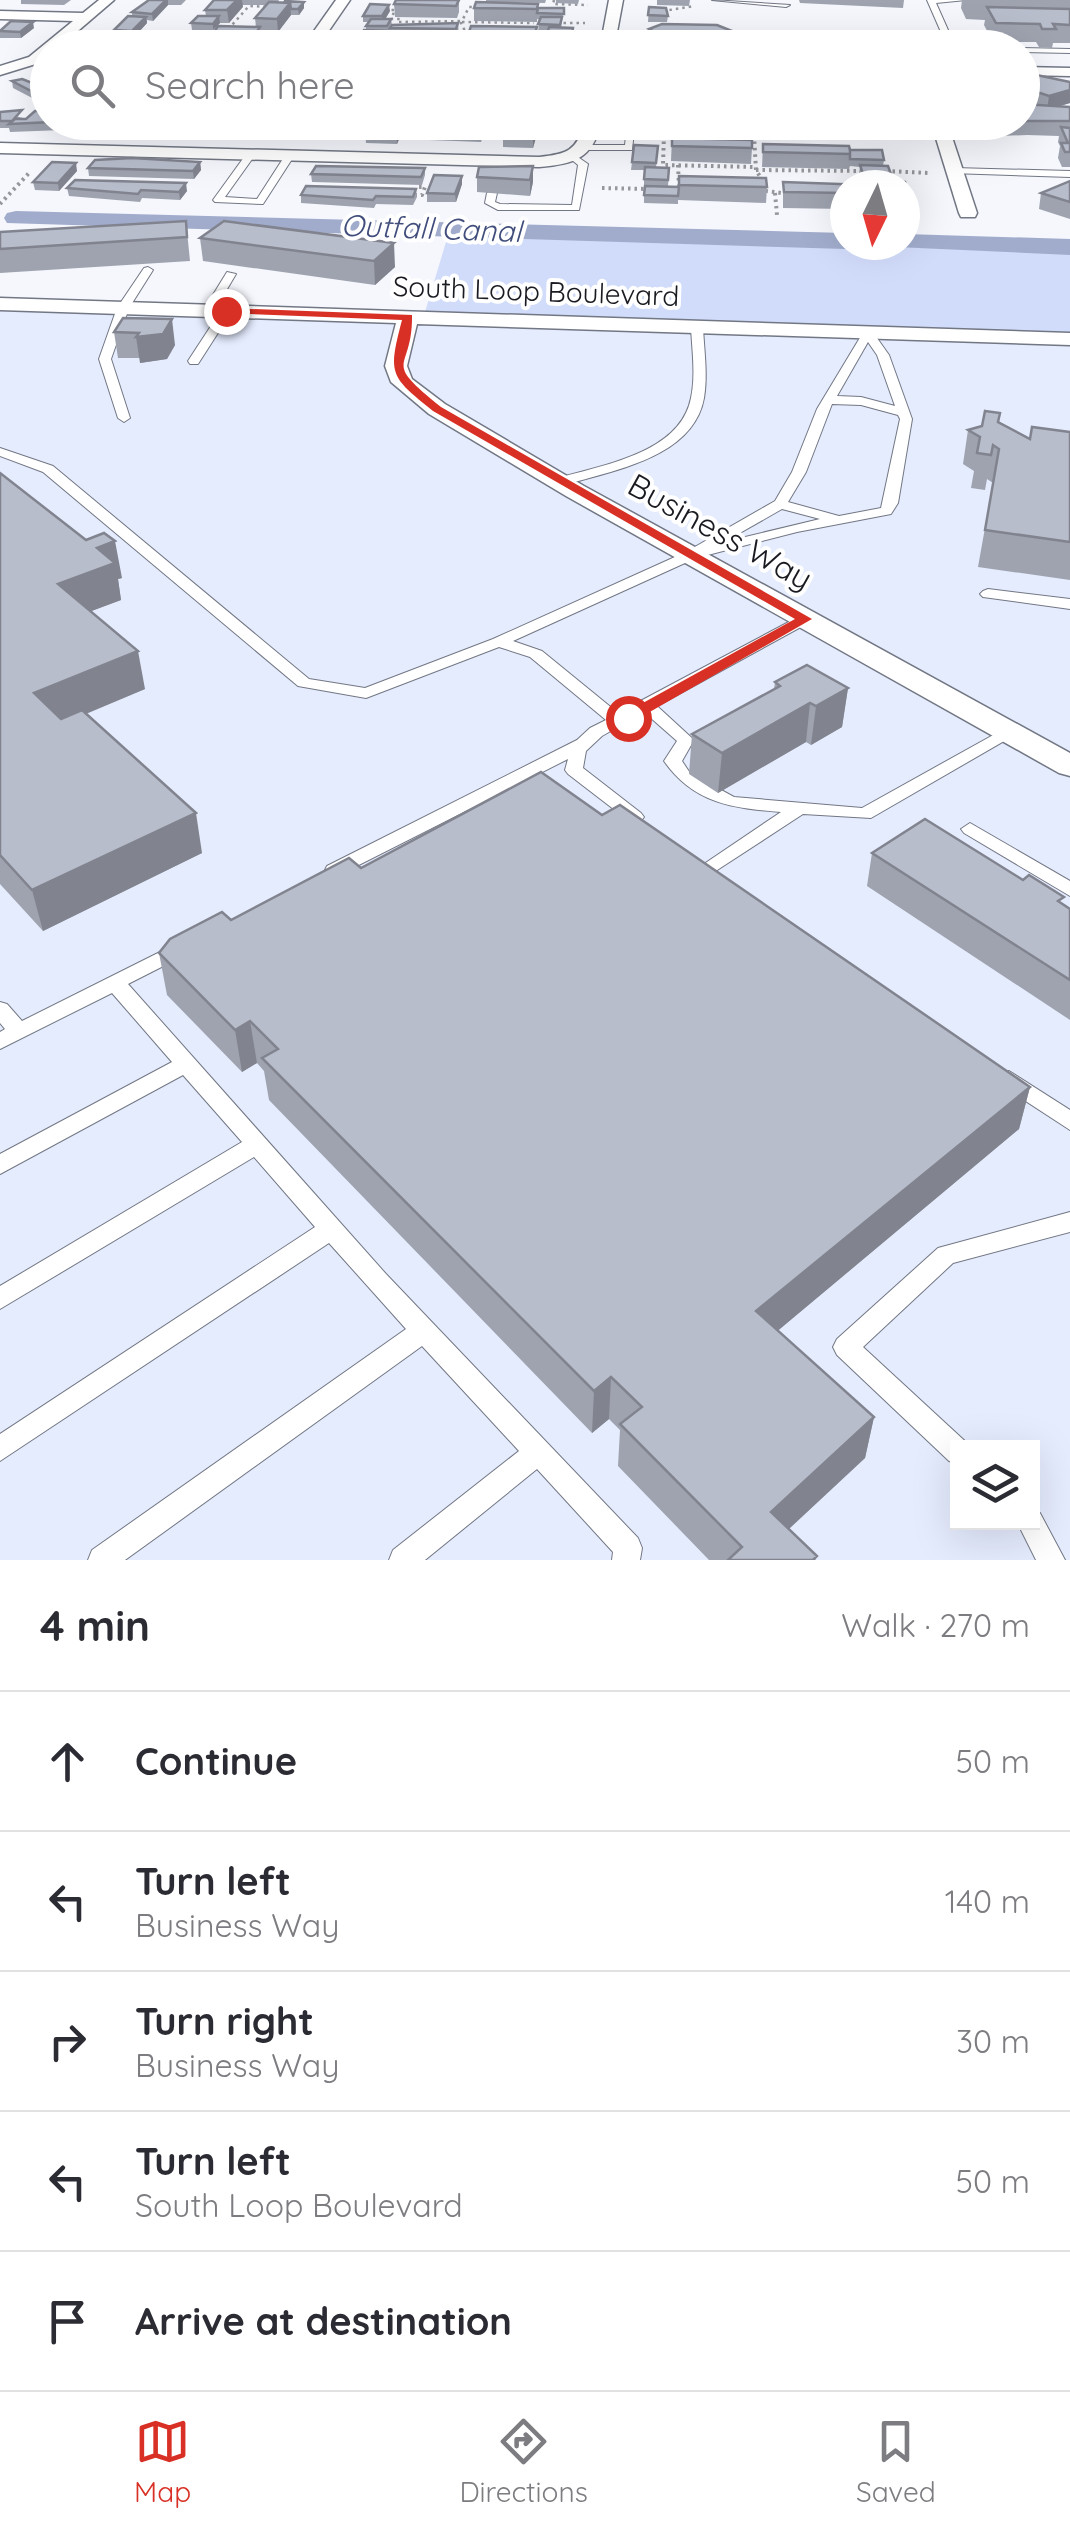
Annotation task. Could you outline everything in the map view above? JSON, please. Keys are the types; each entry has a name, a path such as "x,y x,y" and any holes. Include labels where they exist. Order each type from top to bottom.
{"street":[{"path":"70,30 107,0"},
{"path":"610,30 616,3"},
{"path":"320,30 340,4"},
{"path":"0,15 86,17"},
{"path":"0,71 30,61"},
{"path":"1040,71 1070,72"},
{"path":"0,148 539,162 580,152 585,140"},
{"path":"944,140 968,212"},
{"name":"South Loop Boulevard","path":"0,304 1070,338"},
{"name":"Business Way","path":"408,317 396,366 402,382 437,409 560,482 1070,766"}],"lane":[{"path":"713,0 786,5"},
{"path":"944,30 931,1 962,0"},
{"path":"1040,51 1070,52"},
{"path":"492,193 492,206 544,211 576,208 583,164 580,152 629,148 630,140"},
{"path":"250,154 218,200 260,202 289,156"},
{"path":"955,172 1070,174"},
{"path":"124,418 105,359 124,308 148,270"},
{"path":"194,362 231,274"},
{"path":"560,482 640,455 682,434 697,403 698,327"},
{"path":"0,452 48,469 304,683 366,693 500,642 691,555 780,504 800,472 823,408 868,333 883,355 906,419 891,503 886,511 691,555"},
{"path":"830,400 861,401 903,412"},
{"path":"780,504 840,520"},
{"path":"988,594 1070,604"},
{"path":"655,832 574,770 578,750 596,732 805,619"},
{"path":"500,642 536,654 618,722"},
{"path":"648,706 686,740 673,761 684,777 730,802 866,814 1010,733"},
{"path":"324,876 586,742"},
{"path":"709,870 800,808"},
{"path":"970,829 1070,890"},
{"path":"0,1009 10,1036 202,938"},
{"path":"114,982 331,1229 628,1548 626,1560"},
{"path":"0,1166 185,1064"},
{"path":"991,1066 1070,1121"},
{"path":"0,1299 257,1144"},
{"path":"950,1444 846,1347 946,1255 1070,1222"},
{"path":"0,1449 331,1229"},
{"path":"102,1560 424,1330"},
{"path":"403,1560 538,1452"},
{"path":"1034,1530 1050,1560"}],"path":[{"path":"464,30 462,21 469,7 480,7 483,0"},
{"path":"554,0 553,4 616,3"},
{"path":"652,12 713,0"},
{"path":"340,4 394,10 390,19 534,22"},
{"path":"222,30 226,25 232,26 249,6 277,7 272,13 265,13"},
{"path":"394,30 400,19"},
{"path":"250,30 256,22"},
{"path":"554,22 611,24"},
{"path":"664,140 663,165 830,170"},
{"path":"754,140 755,169 764,184 775,192 777,215"},
{"path":"678,165 678,190"},
{"path":"920,172 955,172"},
{"path":"404,194 422,195 424,187 407,187"},
{"path":"581,187 659,190"},
{"path":"756,190 792,194"}],"shaded area":[{"path":"449,232 830,243 830,260 920,260 920,246 1070,250 1070,334 425,312"},
{"path":"0,304 1070,339 1070,1560 0,1560"}],"building":[{"path":"149,0 166,0 152,14 132,12"},
{"path":"214,0 237,0 227,10 205,10"},
{"path":"396,0 459,0 456,6 394,4"},
{"path":"285,1 304,2 298,9 291,9"},
{"path":"269,2 290,3 277,19 255,18"},
{"path":"476,2 538,4 537,9 474,8"},
{"path":"370,4 389,5 382,16 363,16"},
{"path":"649,7 666,8 668,16 648,15"},
{"path":"987,7 1070,9 1070,25 1053,24 1056,29 1042,29 1040,24 996,23"},
{"path":"538,8 564,8 564,14 537,13"},
{"path":"128,16 146,17 133,30 114,30"},
{"path":"198,16 219,16 213,24 191,23"},
{"path":"541,17 562,17 560,25 538,24"},
{"path":"371,19 391,19 387,26 366,26"},
{"path":"11,21 33,22 20,32 0,31"},
{"path":"458,23 456,29 390,28 392,25"},
{"path":"662,24 717,25 730,30 651,30"},
{"path":"218,26 260,27 258,30 215,30"},
{"path":"471,26 537,27 536,30 470,30"},
{"path":"1040,76 1070,82 1070,90 1049,96 1040,93"},
{"path":"12,81 30,82 30,90"},
{"path":"1040,105 1070,107 1070,121 1040,121"},
{"path":"22,110 12,121 0,121 0,112"},
{"path":"30,115 30,123 9,124 15,119"},
{"path":"1061,127 1070,128 1070,152 1065,152 1061,143 1068,143"},
{"path":"672,140 752,140 752,148 672,146"},
{"path":"763,144 849,146 851,154 763,152"},
{"path":"634,145 658,146 656,163 632,162"},
{"path":"850,150 882,150 884,160 850,159"},
{"path":"95,160 200,162 193,171 88,168"},
{"path":"52,162 76,163 58,183 33,182"},
{"path":"860,165 888,166 889,170 862,170"},
{"path":"316,166 425,168 421,177 311,174"},
{"path":"533,166 530,180 477,177 479,167"},
{"path":"645,167 669,168 668,180 644,179"},
{"path":"434,175 462,176 455,194 427,193"},
{"path":"679,176 766,178 767,187 679,185"},
{"path":"75,180 186,183 179,192 141,190 138,194 67,188"},
{"path":"1070,181 1070,202 1041,193"},
{"path":"783,182 830,184 830,193 784,192"},
{"path":"306,186 416,189 413,197 376,196 373,200 301,195"},
{"path":"645,186 679,187 678,196 644,195"},
{"path":"186,221 187,237 0,249 0,232"},
{"path":"224,221 394,243 374,261 200,238"},
{"path":"123,318 172,319 163,334 136,337 139,333 114,332"},
{"path":"985,411 1000,413 998,422 1030,439 1032,427 1070,432 1070,542 985,530 999,449 993,445 991,455 977,453 980,437 968,430 982,426"},
{"path":"0,473 86,540 104,533 115,541 97,548 115,563 58,584 138,651 34,693 61,719 82,710 196,813 32,890 0,855"},
{"path":"807,665 848,688 816,706 810,703 722,753 692,734 780,686 775,682"},
{"path":"541,772 602,815 620,805 1030,1087 756,1311 874,1417 771,1512 817,1556 813,1560 728,1560 742,1547 620,1424 642,1407 611,1377 594,1391 262,1058 278,1049 250,1021 235,1030 159,953 170,939 222,912 231,920 349,858 361,868"},
{"path":"925,819 1023,880 1029,875 1064,897 1058,901 1070,909 1070,980 872,853"}],"waterway":[{"name":"Outfall Canal","path":"16,218 830,241"},
{"name":"Outfall Canal","path":"920,242 1070,247"}],"route":[{"path":"226,311 408,317 396,366 402,382 437,409 805,619 628,718"}]}
